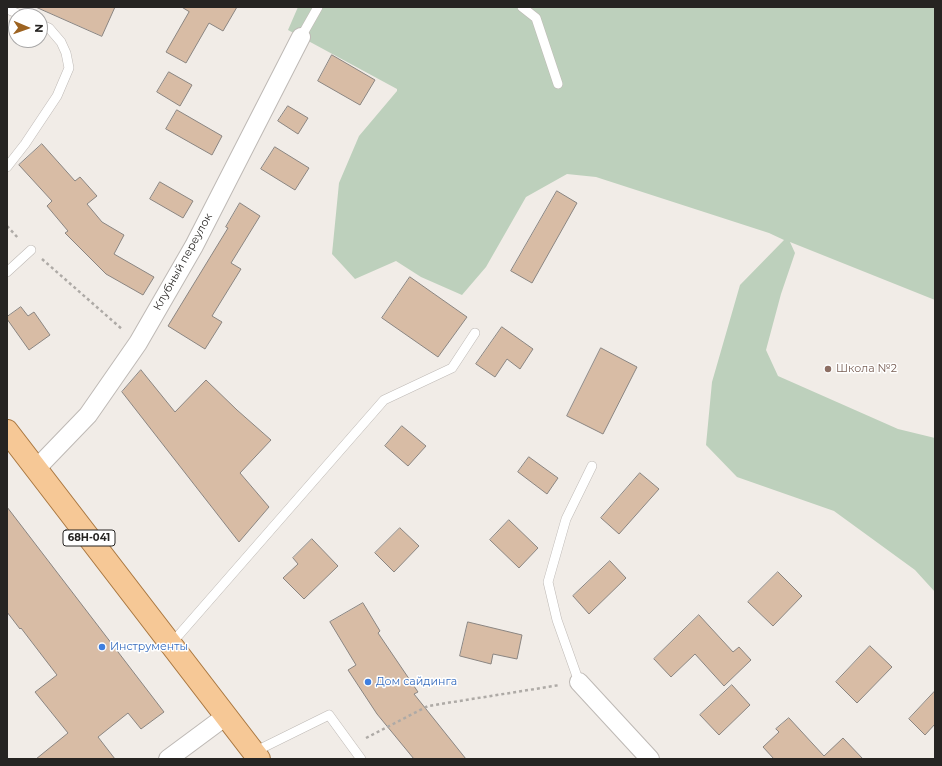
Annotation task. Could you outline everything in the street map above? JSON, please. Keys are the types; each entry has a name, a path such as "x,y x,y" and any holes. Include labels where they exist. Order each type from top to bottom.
{"main road":[{"name":"68Н-041","path":"8,433 256,755"}],"street":[{"name":"Клубный переулок","path":"36,469 88,415 138,343 194,246 301,36"},
{"path":"579,682 650,759"},
{"path":"168,759 226,716"}],"lane":[{"path":"301,36 318,7"},
{"path":"522,7 536,18 558,84"},
{"path":"7,167 25,144 56,96 69,68 66,53 61,42 48,28"},
{"path":"7,272 31,250"},
{"path":"171,644 384,400 452,368 475,333"},
{"path":"579,682 556,620 548,582 566,519 592,466"},
{"path":"256,755 329,715 361,759"}],"path":[{"path":"7,226 31,250 138,343"},
{"path":"352,746 428,706 579,682"}],"green space":[{"path":"298,7 935,7 935,300 790,242 795,253 781,294 766,350 778,376 898,429 935,438 935,592 915,570 834,511 737,477 706,445 712,382 740,285 784,240 769,233 596,177 567,174 526,197 486,267 462,295 421,277 396,261 355,279 332,254 339,183 359,136 397,91 397,89 288,30"}],"building":[{"path":"36,7 115,7 102,36 48,12 48,8"},
{"path":"182,7 237,7 223,31 209,23 186,63 166,52 189,12"},
{"path":"332,55 375,80 360,105 318,81"},
{"path":"169,72 192,85 180,106 157,92"},
{"path":"288,106 308,118 298,134 278,121"},
{"path":"177,110 222,136 212,155 166,129"},
{"path":"42,144 75,181 80,177 97,196 87,204 102,222 124,235 114,254 154,277 143,295 106,274 65,233 68,231 47,206 52,201 19,165"},
{"path":"275,147 309,168 295,190 261,169"},
{"path":"160,182 193,201 183,218 150,199"},
{"path":"557,191 577,203 532,283 511,271"},
{"path":"240,203 260,216 231,263 241,269 212,316 222,322 205,349 168,326 228,228 226,227"},
{"path":"410,277 467,317 438,357 382,318"},
{"path":"21,307 28,316 34,312 50,335 29,350 7,319 7,317"},
{"path":"502,327 533,349 520,369 507,359 495,377 476,364"},
{"path":"601,348 637,367 603,434 567,416"},
{"path":"141,370 175,412 206,380 271,440 240,473 269,507 239,542 122,392"},
{"path":"402,426 426,446 408,466 385,446"},
{"path":"529,457 558,478 547,494 518,472"},
{"path":"640,473 659,489 619,534 601,518"},
{"path":"7,507 164,712 141,729 128,713 98,737 115,759 36,759 68,733 35,692 57,675 7,612"},
{"path":"509,520 538,548 519,568 490,540"},
{"path":"400,528 419,546 394,572 375,553"},
{"path":"312,539 338,566 304,599 283,578 298,564 293,558"},
{"path":"610,561 626,578 589,614 573,596"},
{"path":"778,572 802,596 773,626 748,602"},
{"path":"363,603 380,631 378,633 418,692 414,694 466,759 414,759 377,714 348,670 356,665 330,622"},
{"path":"699,615 733,652 739,647 751,660 724,686 695,654 671,677 654,659"},
{"path":"468,622 522,635 517,659 493,654 491,664 460,656"},
{"path":"870,646 892,667 857,703 836,682"},
{"path":"732,685 750,705 719,735 700,715"},
{"path":"935,691 935,724 925,735 909,719"},
{"path":"789,718 824,756 843,738 863,759 774,759 763,747 779,732 776,729"}],"place":[{"name":"Школа №2","path":"828,369"},
{"name":"Инструменты","path":"102,647"},
{"name":"Дом сайдинга","path":"368,682"}]}
